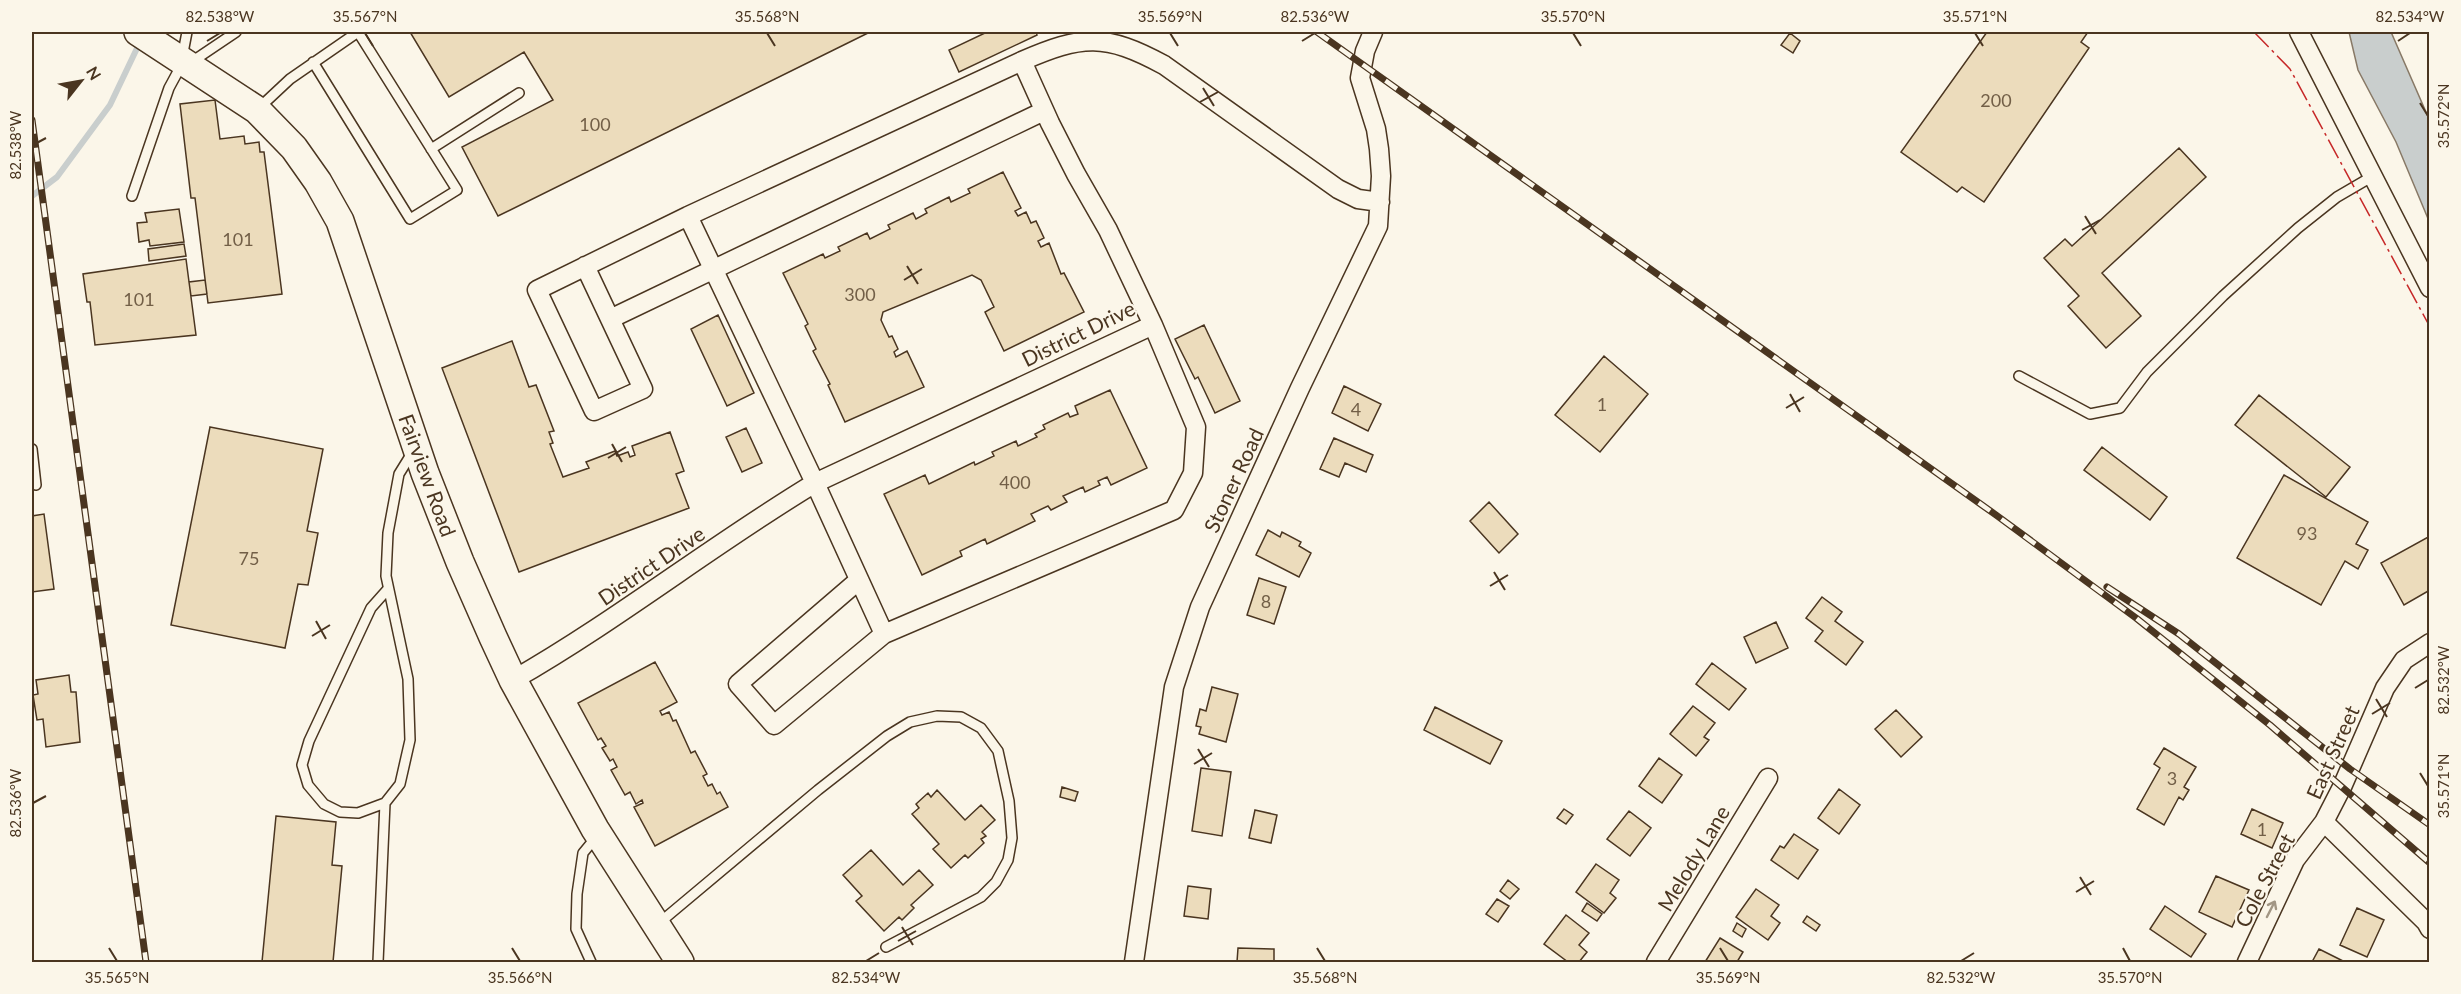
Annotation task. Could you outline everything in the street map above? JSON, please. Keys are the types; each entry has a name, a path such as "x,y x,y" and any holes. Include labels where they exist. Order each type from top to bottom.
{"main road":[{"name":"Fairview Road","path":"170,53 257,110 294,148 318,182 340,221 417,446 460,562 513,680 599,835 680,963"}],"street":[{"name":"Stoner Road","path":"1134,963 1174,687 1200,607 1300,388 1378,226 1380,158 1376,129 1360,78 1365,51 1373,32"},
{"path":"2299,32 2430,288"},
{"path":"585,266 643,389 594,411 537,290 585,266 688,216 1022,61 1078,40 1099,40 1120,44 1140,52 1164,65 1338,189 1358,200 1380,202"},
{"name":"District Drive","path":"513,680 553,658 763,515 815,483 1153,325 1108,230 1044,111 1022,61"},
{"path":"610,320 713,268 1044,111"},
{"path":"688,216 884,634"},
{"path":"859,579 738,684 774,725 884,634 1174,510 1193,473 1196,426 1153,325"},
{"name":"East Street","path":"2430,643 2404,660 2385,688 2342,787 2324,822 2426,922 2430,929"},
{"name":"Melody Lane","path":"1656,963 1768,778"},
{"name":"Cole Street","path":"2247,963 2295,860 2324,822"}],"lane":[{"path":"132,196 169,88 170,53 187,32"},
{"path":"170,53 237,32"},
{"path":"257,110 290,79 313,62 358,32 457,190 410,219 313,62"},
{"path":"431,149 519,93"},
{"path":"2019,375 2090,414 2120,408 2147,372 2223,296 2298,228 2337,197 2373,176"},
{"path":"387,590 371,608 309,741 302,765 308,784 313,791 324,804 340,812 358,813 385,803 400,784 410,740 408,678 387,590 388,533 399,474 417,446"},
{"path":"32,449 36,485"},
{"path":"656,925 818,790 887,736 910,722 937,716 961,717 981,728 998,751 1009,801 1012,838 1008,860 996,882 981,897 886,947"},
{"path":"378,963 385,803"},
{"path":"591,963 576,929 578,878 583,854 599,835"}],"shaded area":[{"path":"2349,32 2391,32 2429,119 2429,221 2396,142 2358,70"}],"building":[{"path":"410,32 870,32 498,216 462,147 553,100 524,52 449,97"},
{"path":"987,32 1036,32 1037,35 959,72 949,50"},
{"path":"1987,32 2088,32 2081,42 2089,48 1984,202 1962,187 1957,192 1901,152"},
{"path":"1790,33 1800,41 1793,53 1781,45"},
{"path":"215,100 220,139 244,136 245,144 259,142 260,152 264,152 282,294 208,303 195,198 191,198 180,104"},
{"path":"2179,148 2206,177 2102,273 2141,316 2106,348 2068,306 2079,296 2044,258 2065,239 2072,246"},
{"path":"1003,172 1021,208 1015,211 1018,216 1026,212 1031,223 1036,221 1044,238 1038,241 1041,247 1049,243 1061,274 1064,273 1084,312 1004,351 985,312 994,307 981,280 972,275 883,312 881,320 898,349 894,352 896,357 907,351 924,387 845,422 828,385 830,384 813,351 816,349 805,326 808,324 783,273 823,254 825,258 840,251 838,247 867,233 870,239 890,229 888,225 913,213 916,219 927,213 925,209 949,197 951,202 970,193 968,189"},
{"path":"179,209 184,242 150,246 149,240 139,242 137,223 147,222 145,213"},
{"path":"184,244 186,256 149,261 148,249"},
{"path":"186,259 196,335 95,345 90,302 87,302 83,274"},
{"path":"205,280 207,294 191,296 189,282"},
{"path":"718,315 754,393 727,406 691,329"},
{"path":"1204,325 1240,401 1215,413 1198,377 1195,379 1175,339"},
{"path":"512,341 529,387 536,385 554,431 549,432 553,443 550,444 563,477 589,468 586,462 615,451 617,456 628,452 630,457 635,455 632,446 670,432 684,471 676,474 689,508 519,572 442,368"},
{"path":"1604,356 1648,394 1600,452 1555,415"},
{"path":"1344,386 1381,404 1368,431 1332,413"},
{"path":"1110,390 1147,468 1111,485 1107,477 1098,481 1100,485 1085,492 1083,487 1063,496 1067,502 1051,510 1048,506 1031,514 1035,521 987,544 985,539 960,551 962,556 922,575 884,494 925,475 929,484 974,462 975,465 994,456 992,452 1016,441 1018,446 1037,437 1035,434 1045,429 1043,425 1068,413 1070,417 1078,414 1075,406"},
{"path":"2259,395 2350,467 2326,497 2235,425"},
{"path":"210,427 323,449 307,531 318,533 308,585 298,584 285,648 171,625"},
{"path":"746,428 762,463 742,472 726,437"},
{"path":"1334,438 1373,455 1366,472 1345,463 1339,477 1320,469"},
{"path":"2102,447 2167,497 2150,520 2084,470"},
{"path":"2284,475 2368,522 2356,544 2368,550 2358,569 2345,561 2321,605 2237,558"},
{"path":"1489,502 1518,534 1499,553 1470,521"},
{"path":"44,514 54,589 32,592 32,516"},
{"path":"1268,530 1280,537 1282,532 1301,542 1299,546 1311,553 1299,577 1256,555"},
{"path":"2430,536 2430,590 2404,605 2381,563"},
{"path":"1259,578 1286,587 1274,624 1247,615"},
{"path":"1822,597 1842,612 1835,621 1863,642 1846,665 1815,641 1823,631 1806,618"},
{"path":"1776,622 1788,648 1756,663 1744,637"},
{"path":"655,662 677,702 660,711 662,715 669,712 673,721 676,720 691,753 695,751 707,774 703,776 708,786 712,784 717,794 720,792 728,807 655,846 634,807 643,803 642,800 636,804 630,792 625,795 611,770 617,767 613,759 610,761 602,748 606,746 601,738 598,740 578,703"},
{"path":"1712,663 1746,689 1729,710 1696,684"},
{"path":"69,675 71,692 76,692 80,742 46,747 43,719 37,720 33,695 38,694 36,680"},
{"path":"1212,687 1238,694 1226,742 1199,734 1201,727 1196,726 1200,709 1206,711"},
{"path":"1693,706 1715,723 1704,737 1709,740 1696,756 1670,734"},
{"path":"1435,707 1502,741 1490,764 1424,730"},
{"path":"1896,710 1922,737 1901,757 1875,729"},
{"path":"2164,748 2196,767 2184,787 2189,790 2183,800 2179,797 2164,825 2137,809 2160,768 2154,764"},
{"path":"1659,758 1682,775 1662,803 1639,786"},
{"path":"1201,768 1231,772 1222,836 1192,831"},
{"path":"1062,787 1078,792 1075,801 1060,797"},
{"path":"1839,789 1860,805 1839,834 1818,818"},
{"path":"937,790 965,820 981,805 995,820 982,832 986,836 981,839 984,843 968,858 965,855 951,868 933,849 939,844 912,814 919,808 916,804 928,793 931,797"},
{"path":"1564,809 1573,815 1566,824 1557,818"},
{"path":"2252,809 2283,823 2272,848 2241,834"},
{"path":"1255,810 1277,815 1271,843 1249,838"},
{"path":"1629,811 1651,828 1630,856 1607,839"},
{"path":"276,816 336,822 332,865 342,866 333,962 262,962"},
{"path":"1794,834 1818,850 1798,879 1771,860 1780,846 1784,848"},
{"path":"871,850 903,885 919,870 933,885 911,905 914,908 902,920 899,917 884,931 856,901 862,896 843,875"},
{"path":"1596,864 1619,880 1610,893 1616,898 1604,913 1576,892"},
{"path":"2216,876 2249,890 2232,927 2199,912"},
{"path":"1508,880 1519,889 1510,899 1500,891"},
{"path":"1188,886 1211,889 1208,919 1184,916"},
{"path":"1756,889 1779,905 1771,916 1780,923 1768,940 1736,917"},
{"path":"1497,899 1509,906 1498,922 1486,914"},
{"path":"1587,903 1602,914 1597,921 1582,911"},
{"path":"2165,906 2206,934 2191,957 2150,929"},
{"path":"2357,908 2384,920 2367,957 2340,945"},
{"path":"1566,915 1589,933 1579,945 1587,952 1579,962 1568,962 1544,944"},
{"path":"1807,916 1820,925 1816,931 1803,922"},
{"path":"1737,923 1746,929 1742,937 1733,931"},
{"path":"1720,938 1743,952 1737,962 1705,962"},
{"path":"1238,948 1274,949 1274,962 1237,962"},
{"path":"2319,949 2345,962 2312,962"}],"waterway":[{"path":"32,196 57,177 110,105 140,42"}],"railway":[{"path":"1317,32 1996,515 2136,618 2270,725 2430,863"},
{"path":"32,120 146,962"},
{"path":"2107,587 2179,634 2350,769 2430,825"}],"power":[{"path":"2254,32 2290,69 2430,327"}]}
